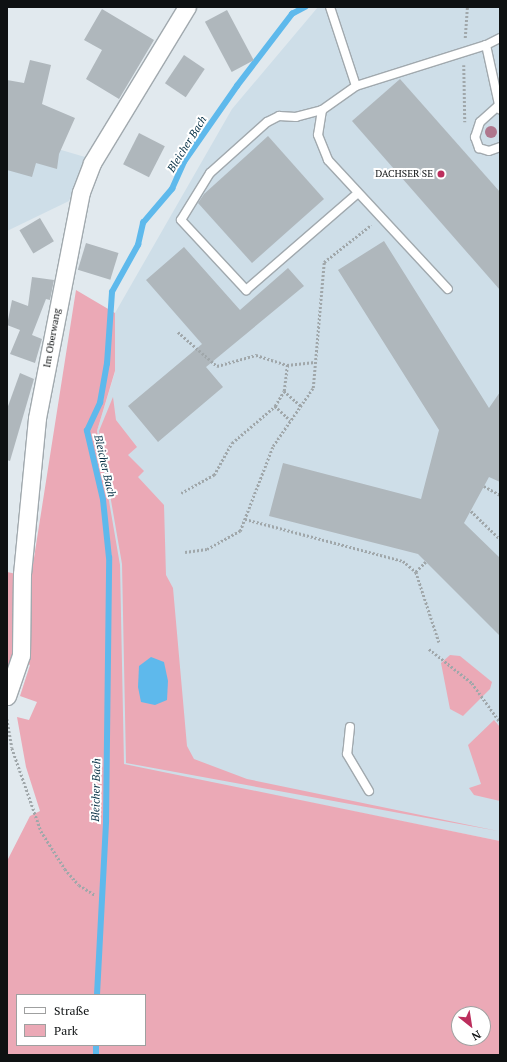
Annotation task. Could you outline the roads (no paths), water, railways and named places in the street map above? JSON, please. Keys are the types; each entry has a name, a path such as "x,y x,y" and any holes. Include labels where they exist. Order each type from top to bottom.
{"street":[{"name":"Im Oberwang","path":"7,696 22,655 22,574 37,418 81,192 92,164 186,7"}],"lane":[{"path":"330,7 356,86"},
{"path":"357,194 246,290 181,220 210,173 267,122 279,116 296,117 322,110 356,86 486,45 500,38"},
{"path":"486,45 499,108 480,122 475,137 479,148 490,151 500,147"},
{"path":"322,110 318,135 328,160 357,194 383,216 448,289"},
{"path":"350,727 346,754 369,791"}],"water":[{"path":"151,657 164,662 168,681 167,700 155,705 141,702 138,687 139,666"}],"waterway":[{"name":"Bleicher Bach","path":"97,994 106,821 109,558 103,500 87,431 100,403 107,364 112,292 138,245 143,223 172,189 184,162 237,86 292,14 305,7"},
{"name":"Bleicher Bach","path":"96,1046 96,1055"}],"place":[{"name":"DACHSER SE","path":"441,174"}]}
